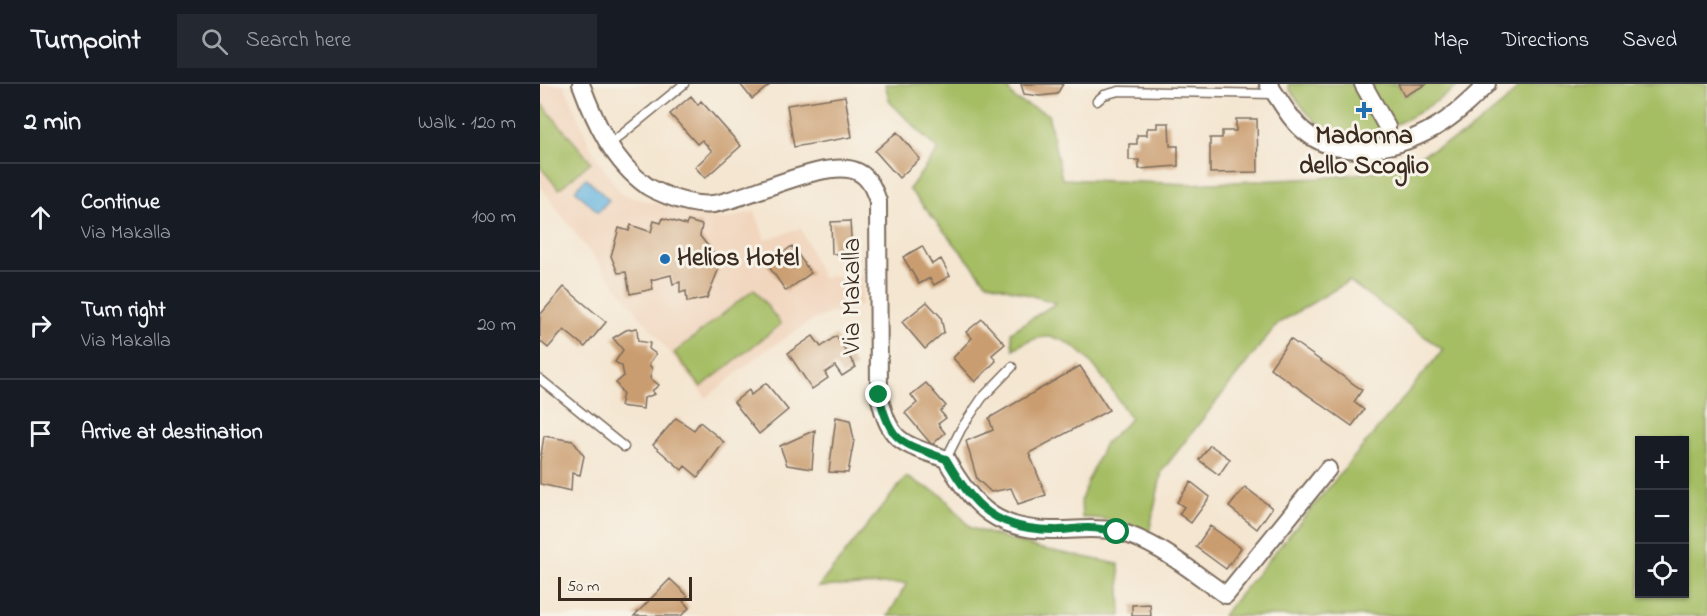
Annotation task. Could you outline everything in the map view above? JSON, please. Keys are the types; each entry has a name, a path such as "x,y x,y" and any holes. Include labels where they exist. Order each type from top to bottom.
{"street":[{"name":"Via Makalla","path":"581,84 590,108 609,145 627,168 648,187 681,201 712,204 808,174 842,168 858,172 872,185 878,201 879,395 884,418 895,437 915,448 946,459"},
{"path":"1364,84 1387,127"},
{"path":"1272,89 1304,131 1337,148 1359,150 1381,148 1414,137 1443,123 1487,84"},
{"path":"946,459 958,481 973,500 992,516 1022,528 1055,530 1090,528 1117,532 1153,546 1226,595 1328,469"}],"lane":[{"path":"609,145 684,84"},
{"path":"1097,101 1104,95 1119,91 1272,89"},
{"path":"946,459 961,429 982,398 1012,368"},
{"path":"540,379 624,447"}],"shaded area":[{"path":"540,84 564,84 592,150 622,195 723,220 755,211 765,240 801,228 822,277 863,274 862,305 832,312 811,321 765,351 706,398 579,239 540,186"}],"green space":[{"path":"885,84 1004,84 1016,100 1048,114 1062,179 1190,184 1321,178 1372,172 1404,163 1465,134 1505,102 1521,84 1707,84 1707,616 1222,616 1443,350 1349,281 1277,324 1162,471 1149,533 1116,521 1082,518 1081,500 1105,443 1131,419 1096,369 1074,347 1062,340 1044,337 1030,340 1013,349 1011,332 1056,303 986,282 909,189 938,150 890,102"},
{"name":"Madonna dello Scoglio","path":"1288,84 1398,84 1405,96 1427,84 1461,84 1431,105 1396,124 1378,131 1360,134 1342,133 1319,124 1301,105"},
{"path":"540,102 591,162 559,189 540,167"},
{"path":"754,289 781,324 701,387 674,353"},
{"path":"906,477 942,495 971,528 1038,548 1119,564 1121,616 888,616 907,583 818,587"}],"water":[{"path":"586,178 609,200 598,212 575,190"}],"building":[{"path":"740,84 771,84 752,99"},
{"path":"1021,84 1063,84 1057,94 1040,96 1024,94"},
{"path":"1398,84 1427,84 1404,96"},
{"path":"691,96 698,105 701,101 741,146 705,178 695,167 712,151 702,140 697,144 670,114"},
{"path":"845,96 852,137 794,147 787,105"},
{"path":"1236,119 1257,119 1258,172 1210,173 1210,138 1222,138 1222,131 1236,131"},
{"path":"1157,123 1169,123 1170,146 1178,146 1178,166 1139,169 1139,160 1129,160 1129,144 1137,144 1137,135 1147,135 1147,128 1157,128"},
{"path":"897,132 920,159 899,178 875,151"},
{"name":"Helios Hotel","path":"663,218 686,225 688,221 702,225 700,236 721,263 707,298 687,302 686,291 680,293 680,282 673,284 671,275 651,280 653,289 630,294 626,272 618,273 611,256 619,228 629,231 631,225 651,232 654,221 661,223"},
{"path":"850,221 852,253 832,254 831,222"},
{"path":"792,246 811,273 786,291 767,264"},
{"path":"922,246 932,264 941,259 950,276 934,285 930,278 919,284 903,257"},
{"path":"564,287 606,322 585,347 564,330 548,348 540,341 540,315"},
{"path":"927,302 941,317 944,332 925,349 902,322"},
{"path":"982,319 1005,344 992,355 996,361 975,382 953,358 972,338 966,332"},
{"path":"637,328 638,341 650,343 649,349 656,354 649,364 652,369 650,378 659,385 652,391 655,394 644,398 643,409 620,406 623,394 616,383 624,376 622,366 615,362 623,350 613,338 626,330"},
{"path":"813,336 821,347 836,336 856,367 842,376 835,366 825,373 828,378 812,389 788,353"},
{"path":"1290,339 1362,390 1354,402 1364,410 1352,426 1270,368"},
{"path":"1080,366 1109,410 1029,453 1046,495 1018,504 1011,488 991,492 977,479 966,441 993,430 989,418"},
{"path":"766,383 788,410 759,434 734,402 749,390 751,395"},
{"path":"926,383 946,406 940,411 946,418 938,424 945,433 932,445 905,413 917,403 911,395"},
{"path":"836,417 850,420 854,440 848,473 829,472"},
{"path":"676,418 694,430 700,422 724,442 698,477 685,466 682,470 653,445"},
{"path":"815,430 812,469 787,465 780,446"},
{"path":"544,436 573,441 584,456 580,475 572,473 571,491 540,484 540,461"},
{"path":"1210,445 1230,459 1219,475 1199,460"},
{"path":"1191,482 1210,497 1191,523 1179,514 1184,507 1177,502"},
{"path":"1245,487 1272,508 1257,529 1229,507"},
{"path":"1210,526 1241,548 1226,569 1196,547"},
{"path":"670,579 688,596 683,601 689,608 681,616 634,616"},
{"path":"1150,604 1151,616 1132,616 1132,605"}],"place":[{"name":"Madonna dello Scoglio","path":"1364,110"},
{"name":"Helios Hotel","path":"665,259"}],"route":[{"path":"879,395 884,418 895,437 915,448 946,459 958,481 973,500 992,516 1022,528 1055,530 1090,528 1117,532"}]}
